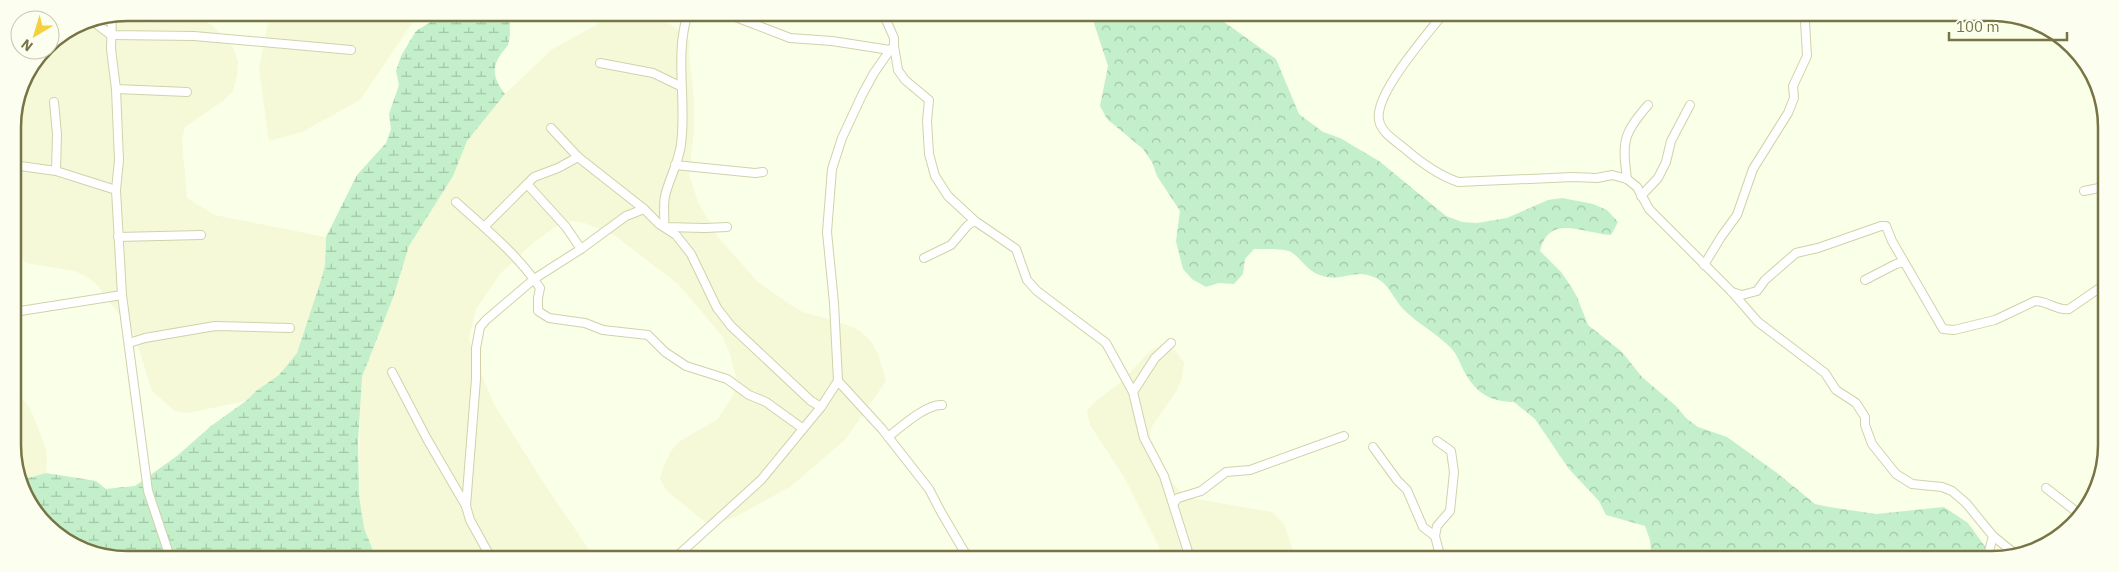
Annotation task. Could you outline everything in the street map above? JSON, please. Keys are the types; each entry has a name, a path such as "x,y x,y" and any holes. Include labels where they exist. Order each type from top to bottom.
{"street":[{"path":"664,227 665,197 681,145 680,86 686,21"},
{"path":"746,21 790,38 892,48"},
{"path":"682,551 761,480 821,407 838,381 834,303 827,232 832,169 842,138 862,95 874,72 892,48 894,38 887,21"},
{"path":"1438,21 1403,65 1382,99 1378,111 1379,121 1383,130 1416,158 1449,179 1458,182 1573,176 1597,178 1612,175 1627,179 1637,187 1650,209 1732,292 1758,322 1825,373 1836,390 1856,403 1865,417 1865,425 1872,444 1896,474 1912,484 1942,487 1952,491 1966,503 1993,536 2010,549"},
{"path":"1704,265 1737,215 1754,169 1788,113 1794,98 1793,86 1807,56 1805,21"},
{"path":"112,22 112,62 116,89 119,160 116,190 122,295 148,491 168,551"},
{"path":"98,25 111,35 194,36 351,50"},
{"path":"892,48 898,70 905,80 929,100 927,121 929,154 935,176 948,196 975,221 1016,249 1027,280 1037,291 1106,343 1132,392 1144,438 1164,476 1188,551"},
{"path":"600,63 653,72 680,86"},
{"path":"116,89 187,92"},
{"path":"54,102 58,134 56,171"},
{"path":"1627,179 1625,146 1628,128 1648,105"},
{"path":"1641,196 1658,178 1666,162 1671,141 1690,105"},
{"path":"551,128 578,157 676,235 691,254 717,308 731,326 811,401 821,407"},
{"path":"484,227 534,177 558,168 578,157"},
{"path":"675,165 755,173 763,172"},
{"path":"21,166 56,171 116,190"},
{"path":"527,184 566,227 581,249"},
{"path":"2084,191 2098,188"},
{"path":"456,202 506,248 534,279 540,288 538,311 549,318 586,323 603,330 648,335 665,352 686,366 727,379 749,395 766,402 802,428"},
{"path":"466,506 476,379 476,348 480,328 486,320 534,279 581,249 626,216 644,209"},
{"path":"924,258 951,245 968,225 975,221"},
{"path":"1732,292 1742,295 1757,291 1765,280 1796,253 1818,248 1881,226 1886,226 1904,262 1943,329 1950,330 1996,320 2036,301 2042,301 2063,310 2069,309 2098,288"},
{"path":"664,227 727,227"},
{"path":"118,237 201,235"},
{"path":"1865,280 1896,264 1904,262"},
{"path":"21,311 122,295"},
{"path":"129,343 145,338 215,326 290,328"},
{"path":"1132,392 1155,358 1171,344"},
{"path":"392,372 427,439 466,506 470,520 486,551"},
{"path":"838,381 888,437 929,489 940,512 964,551"},
{"path":"888,437 918,414 942,405"},
{"path":"1174,503 1178,498 1201,491 1226,472 1250,470 1344,436"},
{"path":"1437,441 1451,451 1454,472 1450,511 1437,526 1435,536 1439,551"},
{"path":"1373,446 1407,490 1423,527 1435,536"},
{"path":"2046,488 2075,510"},
{"path":"1989,551 1993,536"}],"shaded area":[{"path":"127,21 145,23 206,21 213,26 233,47 238,61 237,76 233,91 223,101 185,127 182,140 187,198 215,215 326,237 325,265 297,353 279,375 256,391 246,401 188,413 175,411 152,391 134,334 127,322 107,300 99,287 89,278 75,271 31,264 21,260 21,120 32,80 45,60 60,60 60,46 74,35 93,27"},
{"path":"268,21 414,21 360,100 302,132 269,141 259,69"},
{"path":"603,21 663,21 680,31 690,41 689,55 694,99 694,129 689,174 698,202 718,237 758,282 791,305 803,312 845,324 860,331 870,340 878,354 886,381 845,440 790,487 735,517 720,522 705,522 667,491 660,479 671,451 680,441 718,419 733,395 737,380 729,351 722,336 678,284 614,235 585,223 571,221 558,225 534,242 501,273 476,309 469,338 472,352 495,406 590,551 373,551 364,528 359,495 360,393 362,377 394,295 409,246 453,176 467,141 505,94 551,50"},
{"path":"1163,345 1176,351 1184,363 1182,377 1177,390 1151,428 1149,441 1161,470 1185,497 1272,512 1284,524 1293,551 1159,551 1124,477 1090,425 1087,410 1121,382 1150,351"},
{"path":"21,396 29,407 46,449 46,473 27,478 21,452"}],"green space":[{"path":"432,21 509,21 510,29 508,45 498,59 495,70 496,80 505,94 467,141 453,176 409,246 394,295 362,377 358,442 359,495 364,528 373,551 120,551 106,549 74,537 52,520 43,509 35,498 27,478 46,473 96,481 106,489 135,486 177,456 211,426 279,375 297,353 325,265 326,237 357,175 386,143 391,129 389,114 399,85 396,71 401,56 416,31"},
{"path":"1093,21 1224,21 1276,59 1299,114 1323,132 1340,138 1379,161 1446,216 1462,222 1477,223 1507,218 1548,200 1562,198 1593,204 1607,210 1618,222 1611,235 1578,229 1559,229 1551,232 1544,239 1540,251 1561,272 1570,285 1588,325 1622,352 1642,377 1676,406 1686,418 1698,427 1727,437 1777,473 1815,504 1876,514 1944,507 1968,523 1988,551 1651,551 1650,540 1645,526 1606,515 1599,501 1569,469 1535,419 1514,402 1491,398 1479,391 1469,380 1453,350 1403,309 1388,288 1376,278 1363,274 1328,277 1315,273 1291,252 1254,249 1245,259 1243,274 1234,284 1219,283 1206,287 1192,279 1183,269 1176,241 1180,211 1157,176 1152,162 1143,149 1107,119 1100,106 1108,66"}]}
